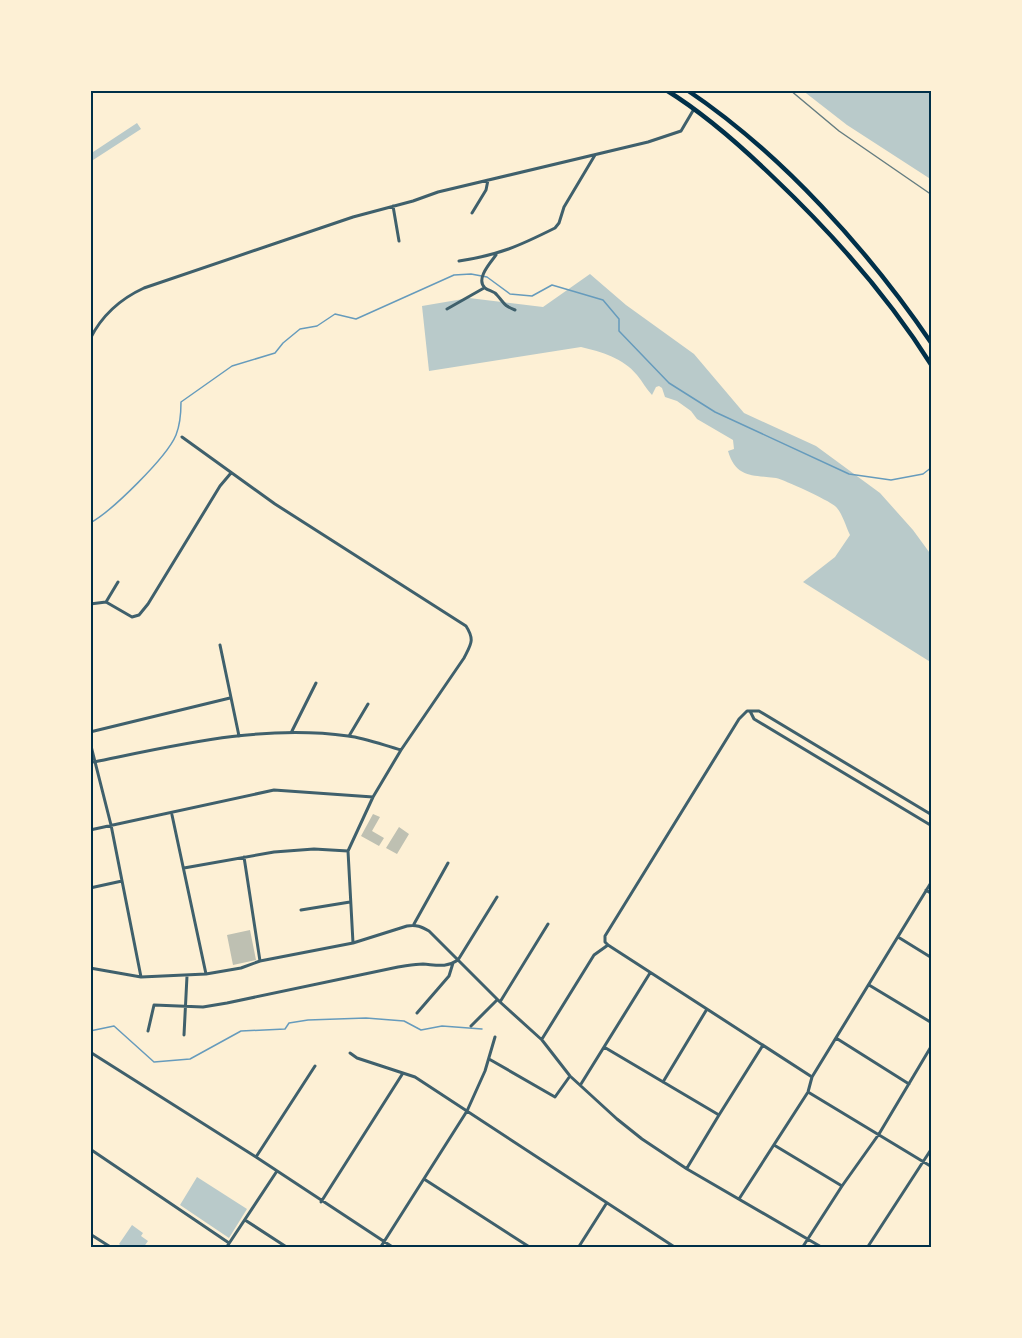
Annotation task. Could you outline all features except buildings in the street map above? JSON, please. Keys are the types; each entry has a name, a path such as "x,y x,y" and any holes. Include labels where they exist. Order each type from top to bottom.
{"main road":[{"path":"666,90 743,148 818,221 880,292 932,366"},
{"path":"687,90 750,139 813,199 872,262 932,344"}],"street":[{"path":"90,339 100,320 108,312 124,298 144,288 312,230 438,192 648,142 681,131 694,109"},
{"path":"459,261 497,253 530,241 555,228 564,207 596,153"},
{"path":"472,213 486,190 488,180"},
{"path":"393,206 399,241"},
{"path":"484,286 483,274 497,253"},
{"path":"447,309 484,286"},
{"path":"484,286 497,295 503,304 515,310"},
{"path":"182,437 231,473 466,626 472,635 472,644 464,658 401,750 373,797 348,850 353,943"},
{"path":"90,603 106,602 132,617 139,615 220,486 231,473"},
{"path":"106,602 118,582"},
{"path":"220,645 239,736"},
{"path":"292,731 316,683"},
{"path":"90,732 230,698"},
{"path":"350,736 368,704"},
{"path":"750,711 754,718 932,826"},
{"path":"812,1077 608,945 605,942 605,936 744,713 759,711 932,815"},
{"path":"94,762 190,742 292,731 350,736 401,750"},
{"path":"90,742 111,825 141,977"},
{"path":"90,830 274,790 373,797"},
{"path":"172,814 206,974"},
{"path":"184,868 294,851 348,850"},
{"path":"244,857 260,961"},
{"path":"414,924 448,863"},
{"path":"90,888 122,881"},
{"path":"739,1199 808,1092 812,1077 932,881"},
{"path":"926,890 932,894"},
{"path":"148,1030 154,1005 186,1007 227,1003 398,967 425,964 438,966 453,963 458,960 497,897"},
{"path":"302,910 351,902"},
{"path":"90,968 141,977 206,974 353,943 414,924 429,931 542,1040 570,1076 634,1132 687,1169 824,1248"},
{"path":"471,1026 499,1001 548,924"},
{"path":"897,937 932,958"},
{"path":"542,1040 594,955 608,945"},
{"path":"417,1013 449,976 453,963"},
{"path":"581,1084 650,972"},
{"path":"184,1035 187,976"},
{"path":"869,985 932,1023"},
{"path":"663,1082 707,1009"},
{"path":"380,1248 467,1111 481,1081 495,1037"},
{"path":"836,1038 909,1083"},
{"path":"802,1248 879,1134 932,1045"},
{"path":"687,1169 763,1046"},
{"path":"604,1047 719,1115"},
{"path":"90,1052 394,1248"},
{"path":"350,1053 357,1058 414,1077 673,1247"},
{"path":"489,1059 555,1097 570,1076"},
{"path":"256,1157 315,1066"},
{"path":"321,1202 403,1073"},
{"path":"808,1092 932,1167"},
{"path":"774,1145 842,1186"},
{"path":"867,1248 932,1148"},
{"path":"90,1149 229,1243"},
{"path":"226,1248 277,1171"},
{"path":"423,1179 531,1248"},
{"path":"578,1248 606,1204"},
{"path":"245,1220 288,1248"},
{"path":"90,1234 112,1248"}],"shaded area":[{"path":"802,90 932,90 932,180 847,125"},
{"path":"137,123 141,129 90,162 90,154"},
{"path":"590,274 626,305 694,354 744,413 816,446 880,493 913,530 932,556 932,663 803,582 835,557 850,535 835,506 776,478 740,471 731,460 728,451 734,449 733,440 697,419 691,411 677,401 665,397 659,386 652,395 631,369 619,360 581,347 429,371 422,306 469,298 543,307"},
{"path":"197,1177 247,1209 229,1238 180,1205"},
{"path":"132,1225 143,1233 141,1236 148,1241 143,1248 124,1248 119,1244"}],"waterway":[{"path":"90,523 124,496 171,445 180,419 181,402 232,366 275,353 300,329 317,326 335,314 356,319 454,275 471,274 487,277 510,294 532,296 552,285 603,300 619,319 619,331 669,383 715,412 849,474 891,480 923,474 932,467"},
{"path":"90,1031 114,1026 154,1062 190,1059 241,1031 285,1029 289,1023 308,1020 366,1018 404,1021 421,1030 442,1026 482,1029"}],"railway":[{"path":"790,90 839,131 932,195"}]}
